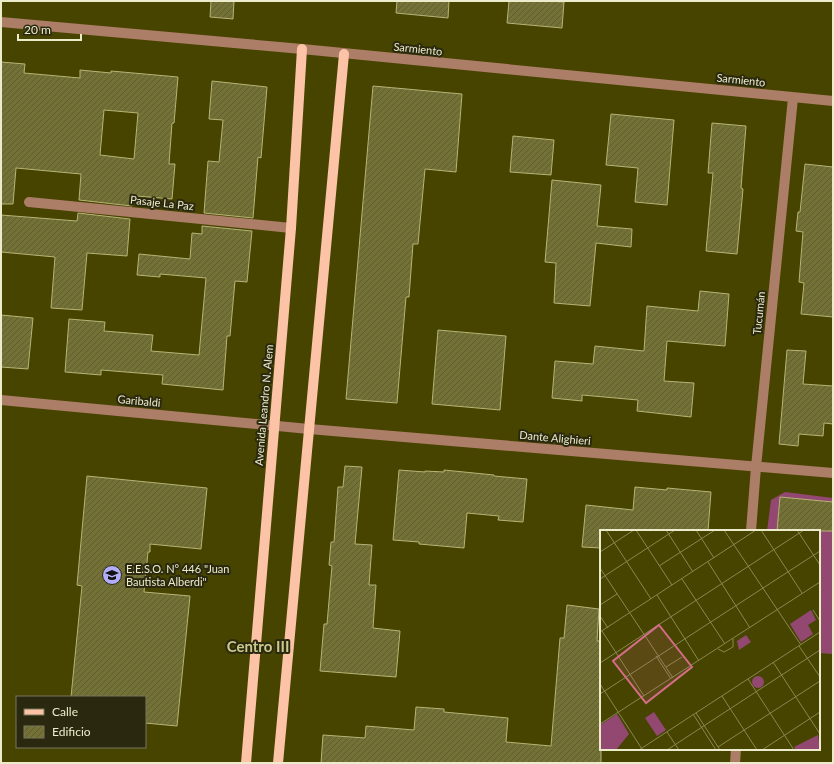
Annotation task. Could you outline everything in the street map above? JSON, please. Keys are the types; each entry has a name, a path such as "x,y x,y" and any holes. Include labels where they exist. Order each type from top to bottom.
{"main road":[{"name":"Avenida Leandro N. Alem","path":"246,763 291,228 302,49"},
{"path":"278,763 344,54"}],"street":[{"name":"Sarmiento","path":"1,22 302,49 833,101"},
{"name":"Tucumán","path":"751,530 793,98"},
{"name":"Pasaje La Paz","path":"30,202 291,228"},
{"name":"Garibaldi","path":"1,400 274,426"},
{"name":"Dante Alighieri","path":"274,426 833,473"},
{"path":"735,763 736,750"}],"shaded area":[{"path":"785,492 833,498 833,654 820,653 820,530 767,530 771,500"}],"building":[{"path":"211,1 234,1 233,19 210,17"},
{"path":"397,1 449,1 448,18 396,13"},
{"path":"509,1 564,2 562,28 507,23"},
{"path":"1,62 25,64 24,73 80,78 80,70 111,73 111,71 178,77 174,123 172,123 169,164 175,164 172,199 132,196 132,206 79,200 81,174 16,168 13,204 1,204","holes":["104,110 138,113 134,159 100,155"]},
{"path":"212,81 267,87 261,158 258,157 253,218 204,213 208,161 219,162 223,120 209,119"},
{"path":"373,86 462,94 456,172 425,169 418,244 413,244 409,297 406,297 397,403 346,399"},
{"path":"611,114 674,120 667,205 635,202 638,168 606,165"},
{"path":"712,123 746,126 741,188 743,189 737,254 706,251 713,173 708,173"},
{"path":"513,136 554,140 551,175 510,172"},
{"path":"805,164 833,167 833,317 801,314 804,283 799,282 803,232 796,231 798,212 800,212"},
{"path":"552,180 601,185 597,226 632,229 631,247 596,243 590,306 554,303 556,263 545,262"},
{"path":"78,213 130,219 127,256 87,253 82,310 51,308 55,257 1,252 1,215 77,221"},
{"path":"202,226 252,231 247,282 235,281 230,336 227,336 223,390 162,384 163,375 101,370 101,375 65,372 69,319 105,322 104,331 153,335 151,351 199,355 206,278 160,274 160,277 137,275 139,254 190,259 192,233 202,234"},
{"path":"700,291 729,294 725,346 667,341 664,381 694,383 691,417 637,411 638,400 582,395 582,401 552,398 555,361 593,364 595,346 644,351 647,306 698,311"},
{"path":"1,315 33,318 28,369 1,367"},
{"path":"438,330 506,336 500,410 432,404"},
{"path":"787,350 806,351 803,384 833,386 833,424 824,423 823,436 799,434 798,446 779,444"},
{"path":"345,466 362,467 355,544 372,545 369,585 376,585 373,628 400,631 396,677 320,671 324,624 327,624 332,566 329,565 331,542 334,542 338,487 343,487"},
{"path":"399,470 444,472 444,470 527,479 523,522 498,520 499,516 467,513 464,548 393,540"},
{"path":"87,476 207,488 201,549 150,544 150,552 148,552 144,592 190,596 177,726 146,723 146,696 71,696 82,586 77,585"},
{"path":"635,487 711,492 708,530 600,530 600,548 582,547 586,505 633,510"},
{"path":"780,497 833,502 833,531 777,530"},
{"path":"567,605 599,609 597,641 600,641 601,763 321,763 323,735 365,738 366,726 414,730 416,707 444,709 444,712 508,718 506,742 551,746 560,638 564,638"}],"place":[{"name":"E.E.S.O. N° 446 \"Juan Bautista Alberdi\"","path":"112,575"}],"district":[{"name":"Centro III","path":"258,647"}]}
